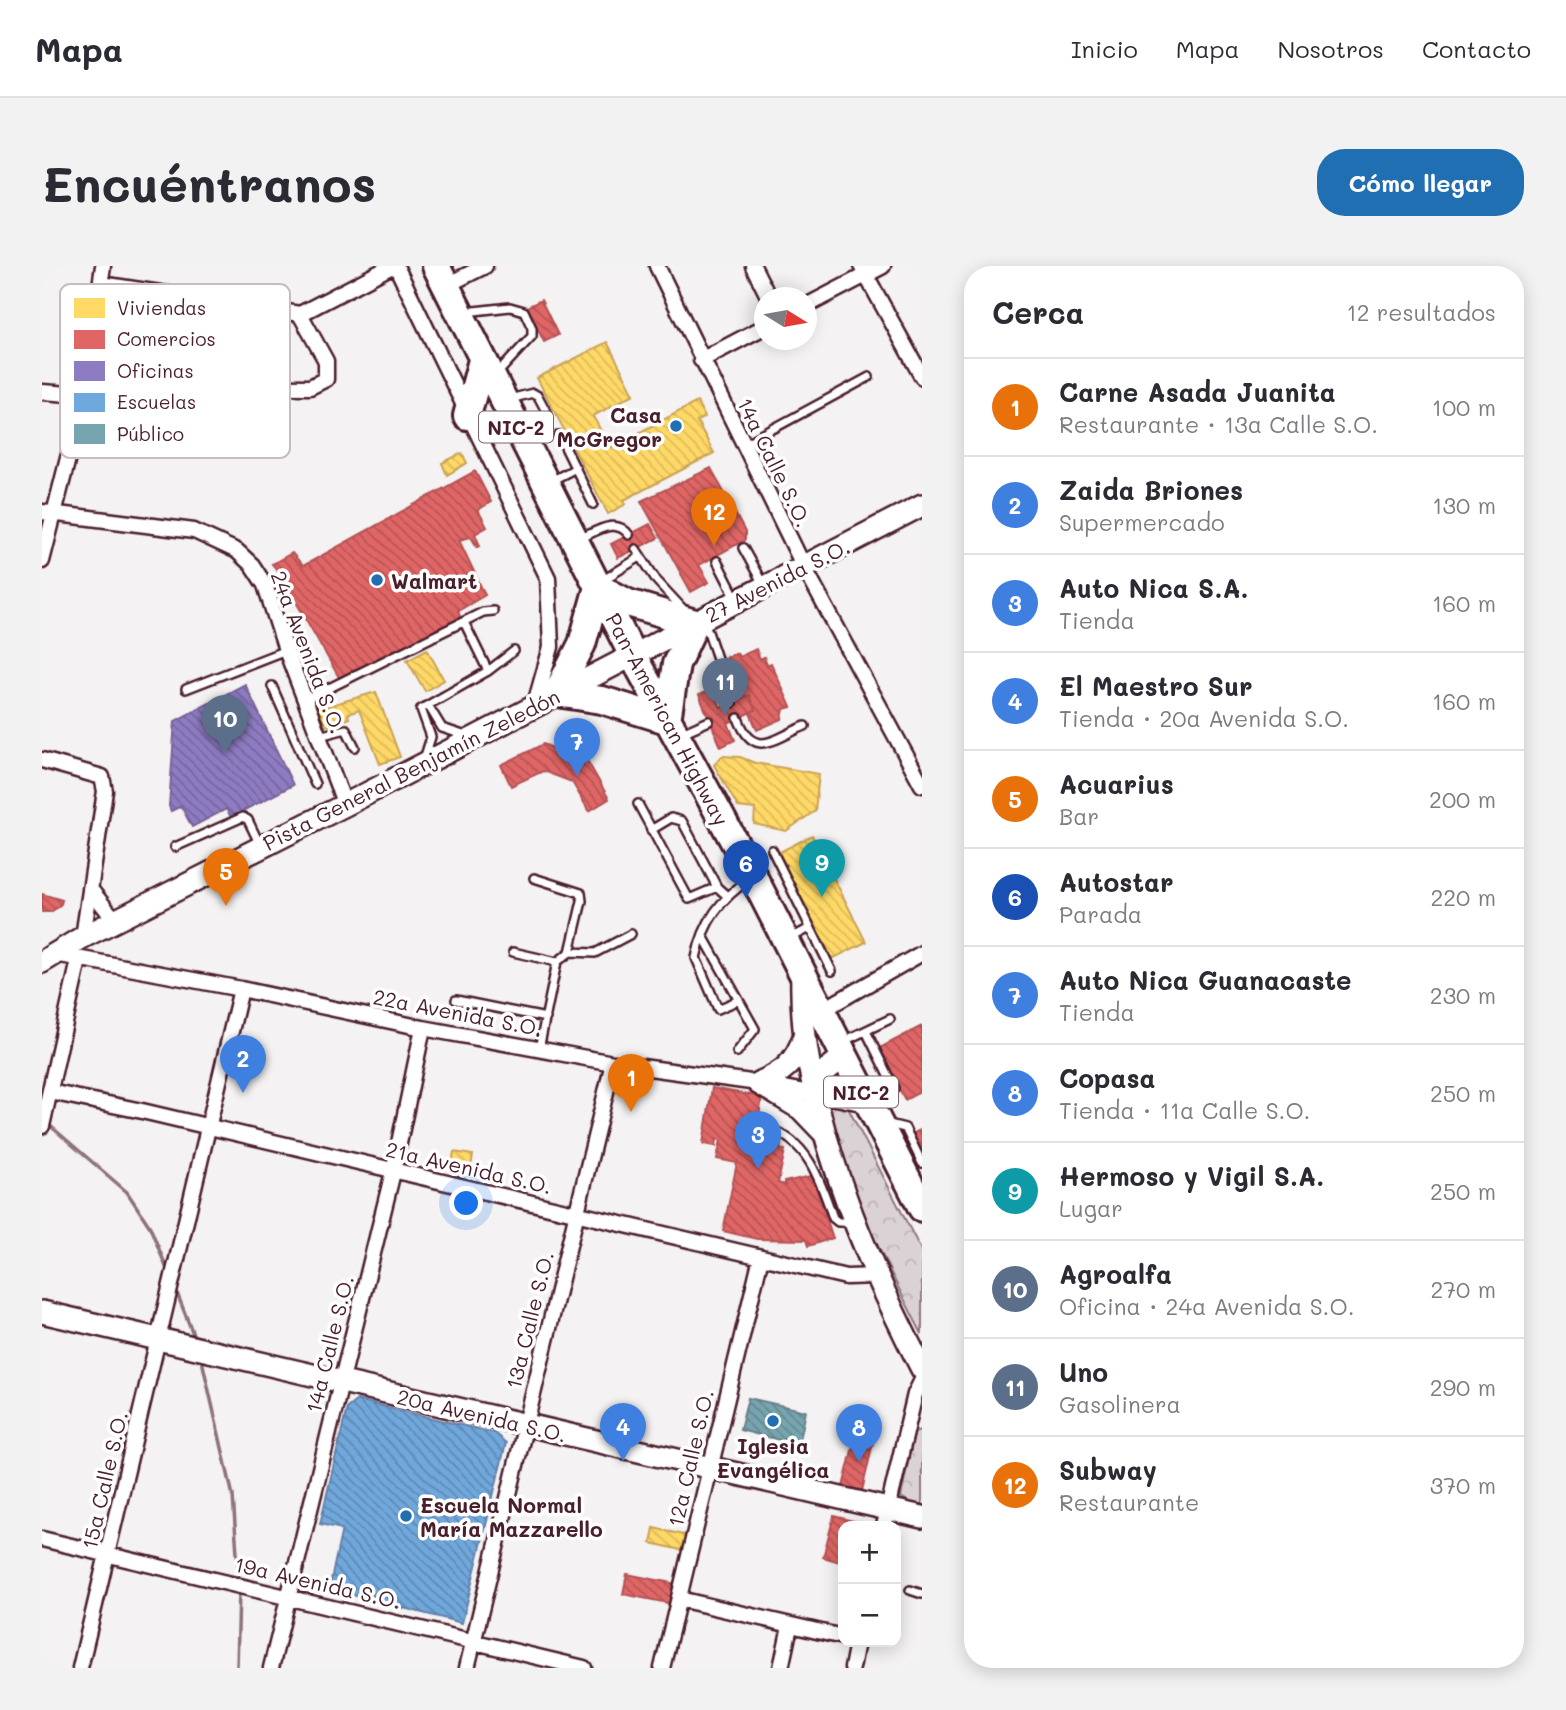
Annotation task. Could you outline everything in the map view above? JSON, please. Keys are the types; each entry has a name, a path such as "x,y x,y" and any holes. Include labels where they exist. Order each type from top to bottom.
{"highway":[{"name":"Pan-American Highway","path":"440,276 632,656 753,876 922,1208"},
{"path":"467,416 493,380"},
{"path":"597,586 628,603 700,620 676,664 671,728 601,700 546,698 582,643 597,586"}],"street":[{"path":"101,284 103,266"},
{"path":"290,312 300,314 394,266 548,578 551,647 546,698"},
{"path":"440,276 485,266"},
{"name":"14a Calle S.O.","path":"657,266 804,567 922,785"},
{"path":"753,266 764,287"},
{"path":"817,300 864,271 883,266"},
{"path":"864,271 922,377"},
{"path":"290,387 310,387 326,379 328,371 326,361 300,314"},
{"path":"701,360 754,333"},
{"path":"42,392 60,391"},
{"path":"42,561 48,513 65,458"},
{"name":"27 Avenida S.O.","path":"632,656 922,505"},
{"name":"24a Avenida S.O.","path":"48,513 194,531 237,551 252,565 265,585 286,650 345,805"},
{"name":"Pista General Benjamín Zeledón","path":"45,956 632,656"},
{"path":"42,760 102,777 105,791 83,937"},
{"path":"90,889 115,920"},
{"path":"821,1011 922,953"},
{"name":"22a Avenida S.O.","path":"45,956 241,989 423,1028 613,1063 758,1083 817,1095 872,1113"},
{"path":"42,1126 79,960"},
{"path":"802,975 804,1037 828,1138 828,1172 856,1221 878,1276 922,1369"},
{"path":"208,1127 241,989"},
{"name":"14a Calle S.O.","path":"271,1668 393,1172 423,1028"},
{"path":"758,1083 780,1074 791,1064 804,1037"},
{"path":"817,1095 823,1073 840,1051"},
{"name":"13a Calle S.O.","path":"467,1668 613,1063"},
{"path":"758,1083 801,1109 828,1138"},
{"name":"21a Avenida S.O.","path":"50,1092 846,1277 878,1276"},
{"name":"15a Calle S.O.","path":"80,1668 208,1127"},
{"name":"12a Calle S.O.","path":"662,1668 761,1257"},
{"name":"20a Avenida S.O.","path":"42,1312 709,1468 885,1518 922,1517"},
{"path":"885,1518 915,1394 922,1380"},
{"name":"19a Avenida S.O.","path":"42,1539 584,1668"},
{"path":"679,1599 838,1636"},
{"path":"781,1668 790,1626"},
{"path":"852,1668 856,1647"}],"lane":[{"path":"459,313 510,307 524,312 532,328 532,336 493,380"},
{"path":"743,444 869,377"},
{"path":"559,435 593,504"},
{"path":"545,484 576,468"},
{"path":"574,541 611,525 618,525 629,535"},
{"path":"743,548 765,587"},
{"path":"597,586 638,553 656,582 700,620 732,703"},
{"path":"717,561 737,601"},
{"path":"305,700 483,612 493,611"},
{"path":"464,622 488,671"},
{"path":"186,688 286,650"},
{"path":"424,707 488,671 514,651"},
{"path":"272,686 315,784"},
{"path":"424,707 449,732 473,737"},
{"path":"417,768 430,747 431,737 424,707"},
{"path":"738,718 745,737 752,743 762,744 805,726"},
{"path":"671,728 709,721"},
{"path":"319,736 346,729 355,747"},
{"path":"306,763 326,755"},
{"path":"638,804 689,899 717,887"},
{"path":"175,847 243,817 248,820 260,847"},
{"path":"651,830 671,818 682,821 717,887 726,895"},
{"path":"772,850 832,971"},
{"path":"739,1000 718,1009 697,965 703,936 726,895 753,876"},
{"path":"534,878 581,892 582,901 570,952 557,962 539,1049"},
{"path":"785,941 810,928"},
{"path":"570,952 595,953 631,934"},
{"path":"703,936 755,1029 737,1052"},
{"path":"513,952 557,962"},
{"path":"456,1000 546,1018"},
{"path":"840,1051 866,1031 890,1019"},
{"path":"866,1031 894,1088"},
{"path":"872,1113 905,1128 922,1163"},
{"path":"768,1129 788,1136 828,1172"},
{"path":"910,1590 922,1594"}],"green space":[{"path":"836,1102 846,1104 922,1252 922,1334 868,1224 845,1167 829,1108"},
{"path":"922,1429 922,1509 901,1497 914,1433"}],"building: Viviendas":[{"name":"Casa McGregor","path":"607,342 634,394 593,416 610,448 697,402 705,417 697,421 714,453 624,500 626,504 608,514 537,378"},
{"path":"462,453 467,463 447,475 442,463"},
{"path":"427,649 444,680 425,691 407,660"},
{"path":"376,692 400,757 380,764 359,710 348,714 349,718 326,726 317,709"},
{"path":"722,756 740,757 755,763 819,774 815,811 786,831 754,824 755,809 738,807 714,765"},
{"path":"812,835 866,942 832,959 778,853"},
{"path":"454,1152 473,1155 470,1172 451,1168"},
{"path":"654,1528 692,1537 689,1552 651,1543"}],"building: Comercios":[{"path":"541,300 558,335 544,342 527,307"},
{"path":"711,468 745,532 745,540 699,565 709,582 691,592 641,501"},
{"name":"Walmart","path":"475,471 491,502 478,510 487,527 475,534 480,546 477,547 471,537 459,540 485,595 458,611 461,619 341,681 287,586 281,588 274,574 278,571 272,564 292,553 303,566"},
{"path":"650,524 658,538 618,558 611,544"},
{"path":"756,649 760,659 764,657 767,665 771,663 791,707 784,709 782,719 757,730 750,713 755,710 749,695 742,698 724,658 737,653 739,657"},
{"path":"713,689 721,708 749,695 755,710 728,723 735,740 721,747 699,695"},
{"path":"543,744 588,762 609,799 589,811 572,782 543,771 511,786 501,765"},
{"path":"42,894 62,900 61,904 51,912 42,912"},
{"path":"922,1026 922,1091 905,1100 878,1049"},
{"path":"712,1088 762,1097 758,1123 768,1124 763,1140 781,1144 780,1149 785,1150 778,1183 785,1185 784,1182 812,1176 833,1238 808,1246 806,1240 757,1239 723,1231 737,1163 717,1159 721,1140 717,1139 716,1146 703,1144"},
{"path":"922,1129 922,1155 912,1134"},
{"path":"856,1434 874,1438 862,1491 843,1487"},
{"path":"834,1516 853,1521 838,1521 838,1562 823,1557"},
{"path":"627,1574 677,1584 673,1604 623,1594"}],"building: Oficinas":[{"path":"245,684 293,785 231,817 226,809 192,827 181,806 171,811 169,806 175,721"}],"building: Escuelas":[{"name":"Escuela Normal María Mazzarello","path":"357,1400 494,1433 506,1443 462,1623 329,1589 342,1529 320,1524 347,1408"}],"building: Público":[{"name":"Iglesia Evangélica","path":"748,1398 806,1411 799,1445 740,1430"}],"waterway":[{"path":"47,1123 127,1192 150,1227 169,1274"},
{"path":"175,1288 195,1339"},
{"path":"201,1356 233,1496 239,1582"},
{"path":"237,1668 239,1590"}],"place":[{"name":"Casa McGregor","path":"676,426"},
{"name":"Subway","path":"714,546"},
{"name":"Walmart","path":"377,580"},
{"name":"Uno","path":"725,716"},
{"name":"Agroalfa","path":"225,753"},
{"name":"Auto Nica Guanacaste","path":"577,776"},
{"name":"Hermoso y Vigil S.A.","path":"822,897"},
{"name":"Autostar","path":"746,898"},
{"name":"Acuarius","path":"226,906"},
{"name":"Zaida Briones","path":"243,1093"},
{"name":"Carne Asada Juanita","path":"631,1112"},
{"name":"Auto Nica S.A.","path":"758,1169"},
{"name":"Iglesia Evangélica","path":"773,1421"},
{"name":"El Maestro Sur","path":"623,1461"},
{"name":"Copasa","path":"859,1462"},
{"name":"Escuela Normal María Mazzarello","path":"406,1516"}]}
